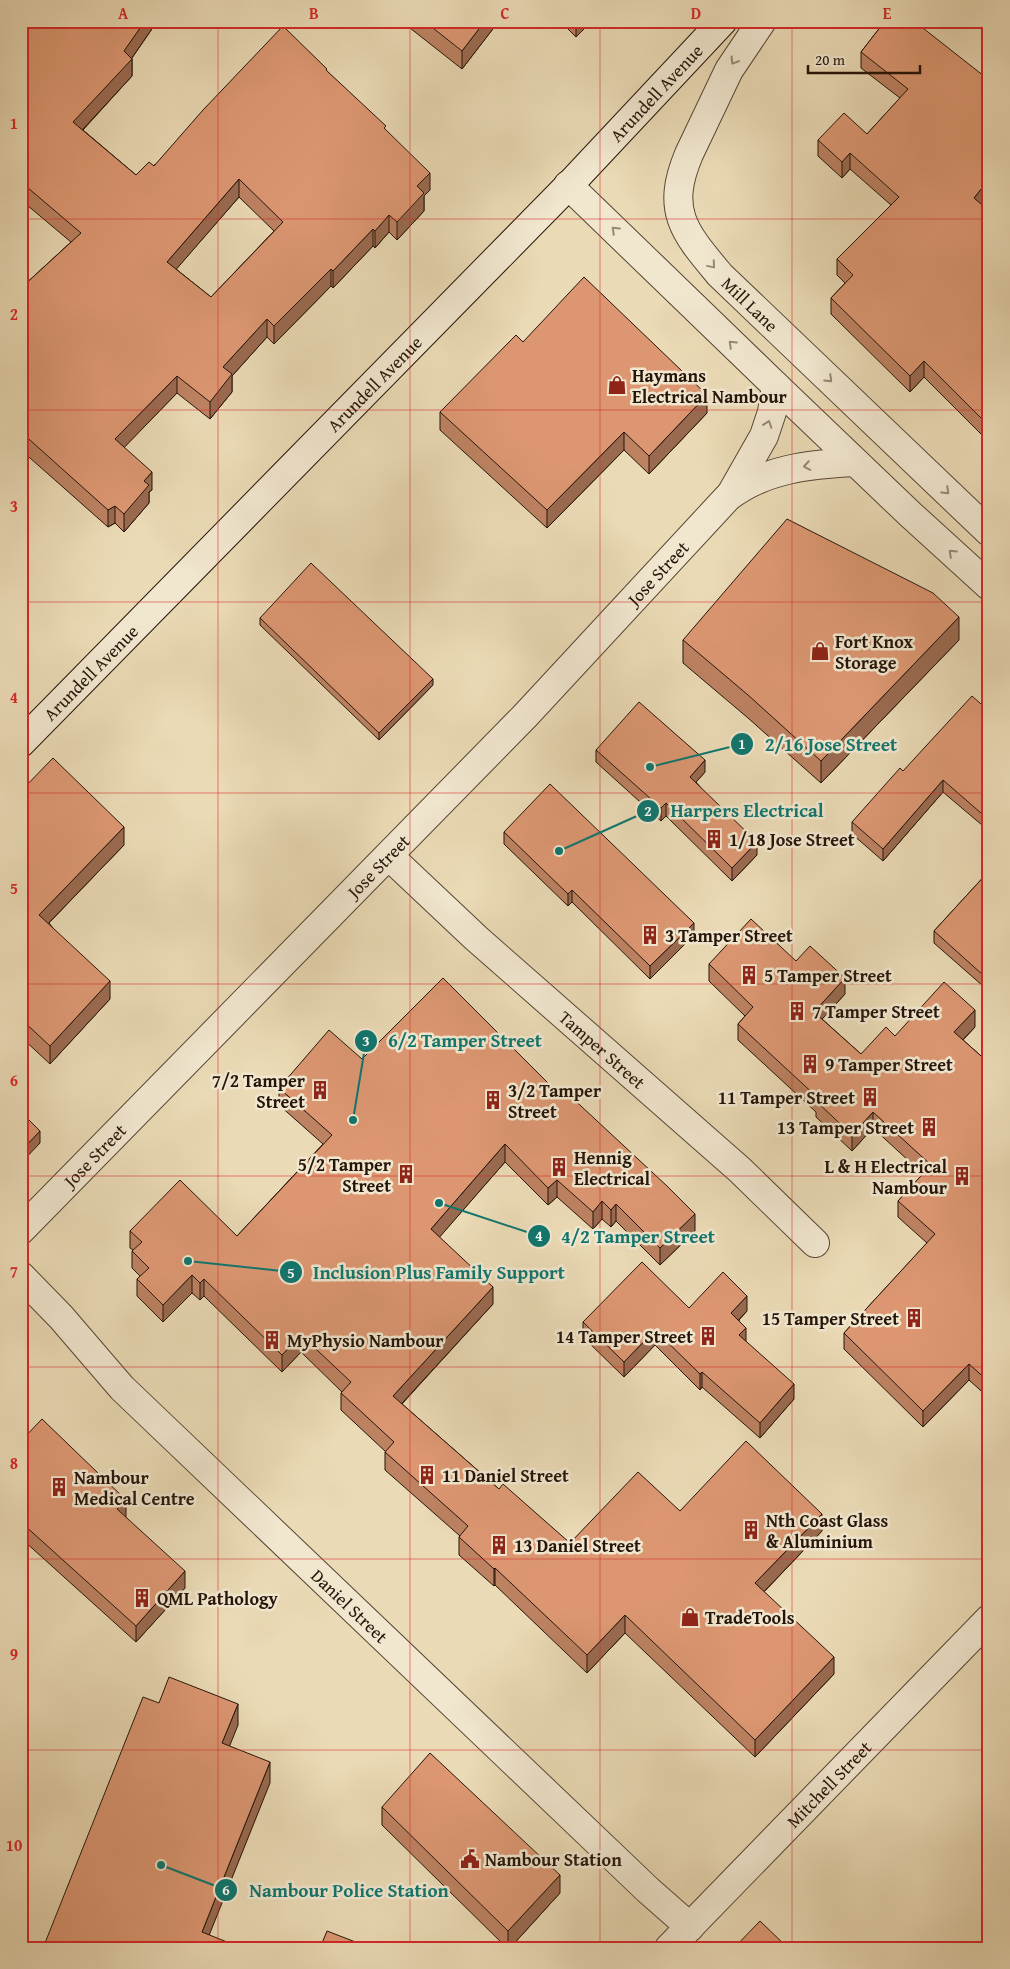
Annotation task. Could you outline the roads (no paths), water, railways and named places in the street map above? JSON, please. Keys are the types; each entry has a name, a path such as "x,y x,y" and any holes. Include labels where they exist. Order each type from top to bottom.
{"street":[{"name":"Arundell Avenue","path":"21,743 568,185 723,21"},
{"name":"Mill Lane","path":"762,21 729,70 689,154 679,187 678,206 680,216 691,239 720,275 989,532"},
{"path":"568,185 776,386 989,586"},
{"name":"Jose Street","path":"21,1230 389,856 615,621 728,497 764,436 772,412 776,386"},
{"name":"Jose Street","path":"728,497 750,482 779,472 814,465 856,462"},
{"name":"Tamper Street","path":"389,856 484,944 740,1170 815,1243"},
{"name":"Daniel Street","path":"21,1276 142,1408 384,1636 648,1890 690,1927"},
{"name":"Mitchell Street","path":"669,1948 728,1885 989,1619"}],"place":[{"name":"Haymans Electrical Nambour","path":"617,385"},
{"name":"Fort Knox Storage","path":"820,651"},
{"name":"2/16 Jose Street","path":"650,767"},
{"name":"1/18 Jose Street","path":"714,839"},
{"name":"Harpers Electrical","path":"559,851"},
{"name":"3 Tamper Street","path":"650,935"},
{"name":"5 Tamper Street","path":"749,975"},
{"name":"7 Tamper Street","path":"797,1011"},
{"name":"9 Tamper Street","path":"810,1064"},
{"name":"7/2 Tamper Street","path":"320,1090"},
{"name":"11 Tamper Street","path":"870,1097"},
{"name":"3/2 Tamper Street","path":"493,1100"},
{"name":"6/2 Tamper Street","path":"353,1120"},
{"name":"13 Tamper Street","path":"929,1127"},
{"name":"Hennig Electrical","path":"559,1167"},
{"name":"5/2 Tamper Street","path":"406,1174"},
{"name":"L & H Electrical Nambour","path":"962,1176"},
{"name":"4/2 Tamper Street","path":"439,1203"},
{"name":"Inclusion Plus Family Support","path":"188,1261"},
{"name":"15 Tamper Street","path":"914,1318"},
{"name":"14 Tamper Street","path":"708,1336"},
{"name":"MyPhysio Nambour","path":"272,1340"},
{"name":"11 Daniel Street","path":"427,1475"},
{"name":"Nambour Medical Centre","path":"59,1487"},
{"name":"Nth Coast Glass & Aluminium","path":"751,1530"},
{"name":"13 Daniel Street","path":"499,1545"},
{"name":"QML Pathology","path":"142,1598"},
{"name":"TradeTools","path":"690,1617"},
{"name":"Nambour Station","path":"470,1859"},
{"name":"Nambour Police Station","path":"161,1865"}]}
